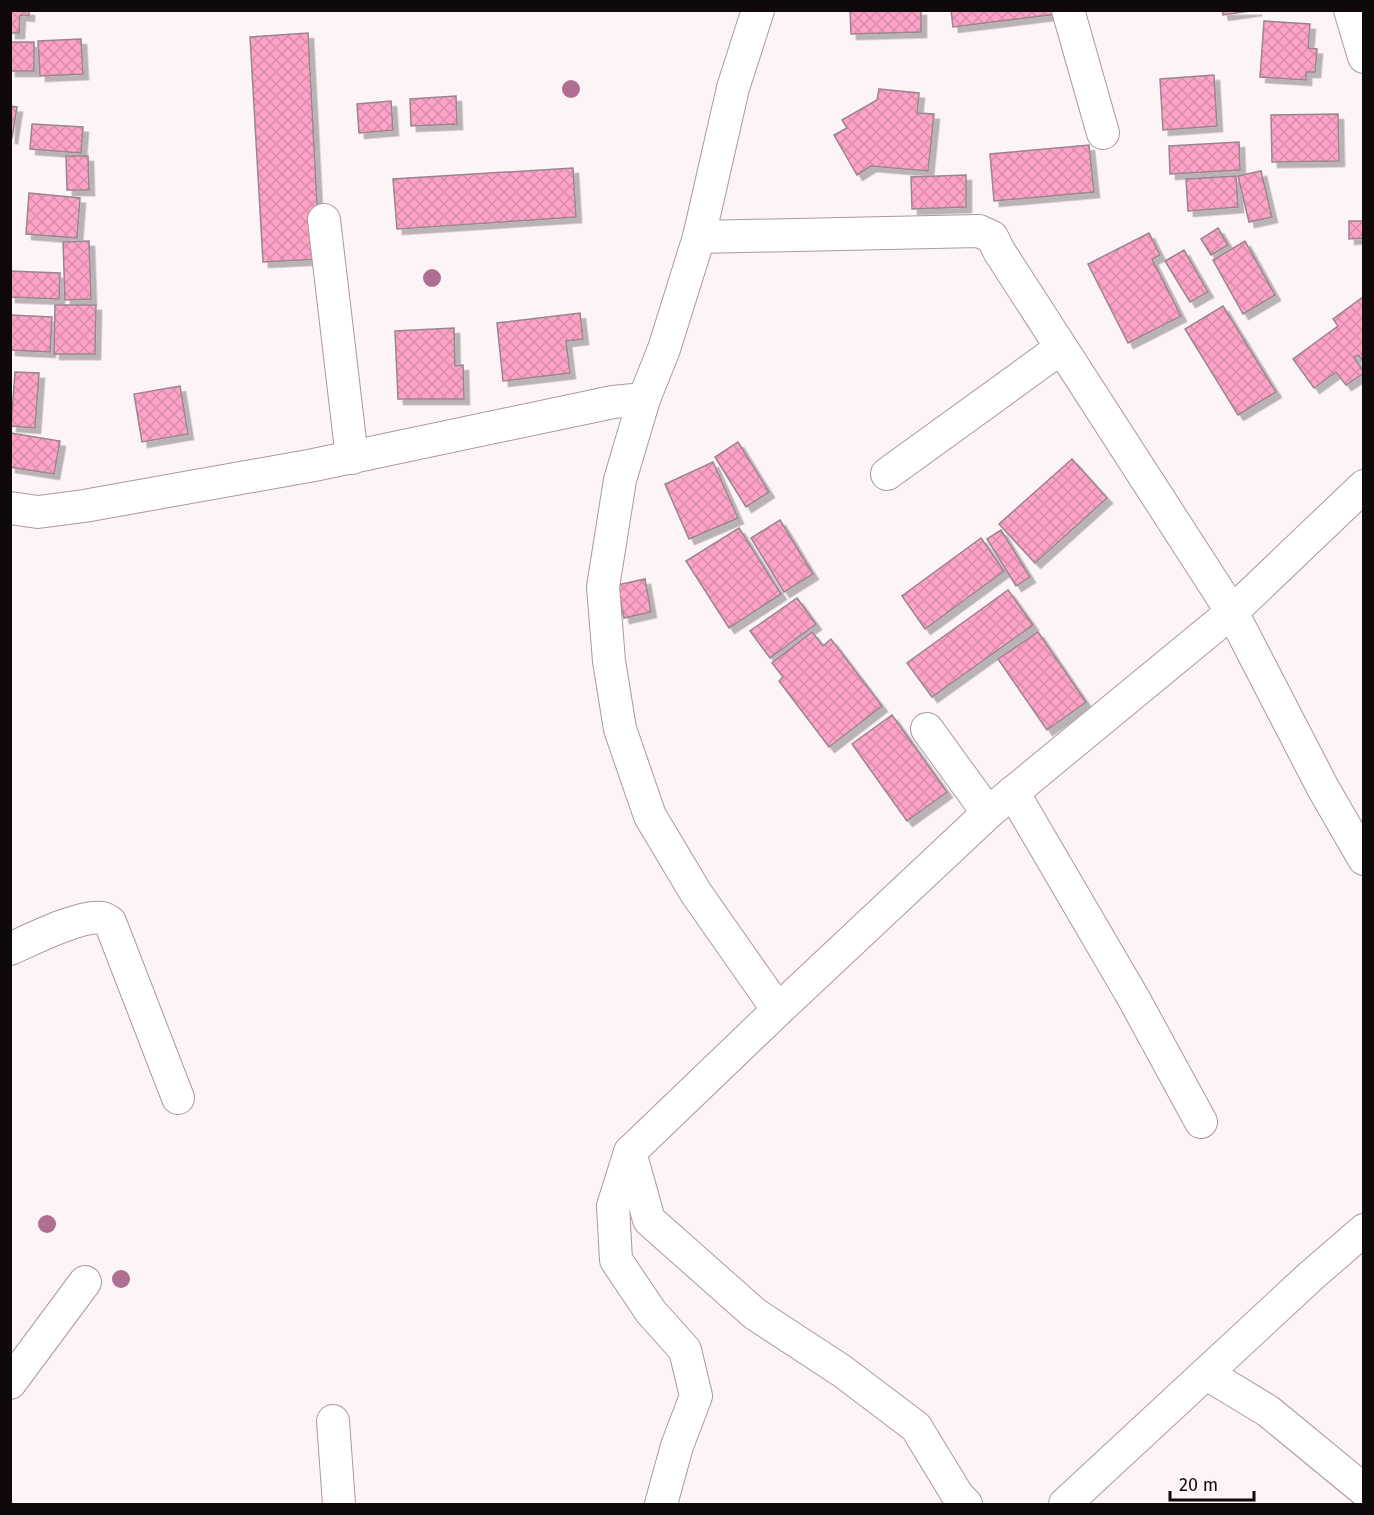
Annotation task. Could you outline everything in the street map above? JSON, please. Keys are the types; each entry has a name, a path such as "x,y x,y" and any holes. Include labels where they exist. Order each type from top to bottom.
{"street":[{"path":"758,10 734,88 699,237 664,349 644,399 620,480 603,587 609,661 620,729 650,816 696,893 778,1010"},
{"path":"1068,10 1104,133"},
{"path":"1350,10 1364,57"},
{"path":"324,220 352,458"},
{"path":"699,237 979,231 992,237 1232,612 1323,788 1364,859"},
{"path":"887,474 1061,348"},
{"path":"10,508 38,512 84,506 352,458 613,402 644,399"},
{"path":"661,1504 677,1446 696,1396 685,1350 651,1312 616,1260 612,1206 630,1152 988,813 1232,612 1364,486"},
{"path":"927,729 988,813"},
{"path":"1013,792 1134,999 1201,1122"},
{"path":"10,949 48,932 90,918 103,918 110,922 178,1098"},
{"path":"630,1152 649,1220 755,1314 842,1371 916,1427 958,1497 966,1504"},
{"path":"1065,1504 1208,1374 1312,1275 1364,1230"},
{"path":"10,1383 85,1282"},
{"path":"1208,1374 1268,1411 1364,1490"},
{"path":"333,1421 339,1504"}],"building":[{"path":"10,10 29,10 29,16 20,15 19,33 10,33"},
{"path":"850,10 921,10 921,32 851,34"},
{"path":"951,10 1056,10 1057,14 953,27"},
{"path":"1222,10 1257,10 1223,15"},
{"path":"1264,21 1310,24 1308,48 1317,49 1315,72 1306,72 1306,80 1260,77"},
{"path":"308,33 320,259 263,262 250,37"},
{"path":"81,39 83,74 40,76 38,41"},
{"path":"10,42 34,42 34,71 10,71"},
{"path":"1214,75 1217,126 1163,130 1160,79"},
{"path":"879,89 919,93 917,113 934,114 928,171 871,166 857,175 834,135 847,128 842,120 877,100"},
{"path":"456,96 457,124 411,126 410,99"},
{"path":"391,101 393,130 359,133 357,104"},
{"path":"10,106 17,107 12,138 10,138"},
{"path":"1338,114 1339,161 1272,162 1271,115"},
{"path":"32,124 83,127 81,153 30,149"},
{"path":"1239,142 1240,170 1170,174 1169,146"},
{"path":"1089,145 1094,192 994,201 990,154"},
{"path":"66,156 88,156 89,190 67,190"},
{"path":"573,168 576,217 397,229 393,179"},
{"path":"1261,171 1272,217 1249,222 1238,176"},
{"path":"966,175 966,207 912,209 911,177"},
{"path":"1236,176 1238,207 1188,211 1186,179"},
{"path":"29,193 80,198 77,238 26,234"},
{"path":"1349,221 1364,221 1364,238 1349,239"},
{"path":"1218,228 1228,245 1211,255 1201,239"},
{"path":"1149,233 1160,255 1152,259 1181,316 1128,343 1088,264"},
{"path":"89,241 91,299 65,300 63,242"},
{"path":"1245,241 1275,295 1243,314 1213,260"},
{"path":"1184,250 1208,292 1190,302 1165,261"},
{"path":"10,271 60,273 59,299 10,297"},
{"path":"1363,297 1364,362 1358,355 1354,357 1364,373 1346,385 1336,372 1314,388 1293,359 1338,326 1333,319"},
{"path":"55,305 96,305 95,354 54,354"},
{"path":"1223,306 1276,392 1238,415 1185,329"},
{"path":"580,313 583,339 566,341 570,373 503,381 497,323"},
{"path":"10,315 52,317 50,352 10,350"},
{"path":"454,328 455,366 463,365 464,399 398,399 395,331"},
{"path":"15,372 39,373 35,428 11,426"},
{"path":"180,386 188,434 142,442 134,394"},
{"path":"11,433 60,441 54,474 10,467"},
{"path":"738,442 769,492 746,507 715,457"},
{"path":"1072,459 1107,498 1035,563 999,524"},
{"path":"713,462 738,518 689,539 665,484"},
{"path":"780,520 813,574 784,592 751,538"},
{"path":"739,528 781,594 729,628 686,561"},
{"path":"1001,530 1030,577 1016,586 987,539"},
{"path":"981,538 1004,571 925,629 902,596"},
{"path":"645,579 651,612 624,618 617,585"},
{"path":"1008,590 1033,625 932,697 907,663"},
{"path":"797,598 816,624 770,658 750,631"},
{"path":"812,632 823,646 831,639 882,706 829,747 779,681 783,677 772,663"},
{"path":"1038,632 1086,702 1047,730 998,659"},
{"path":"892,715 947,792 907,821 852,744"}]}
